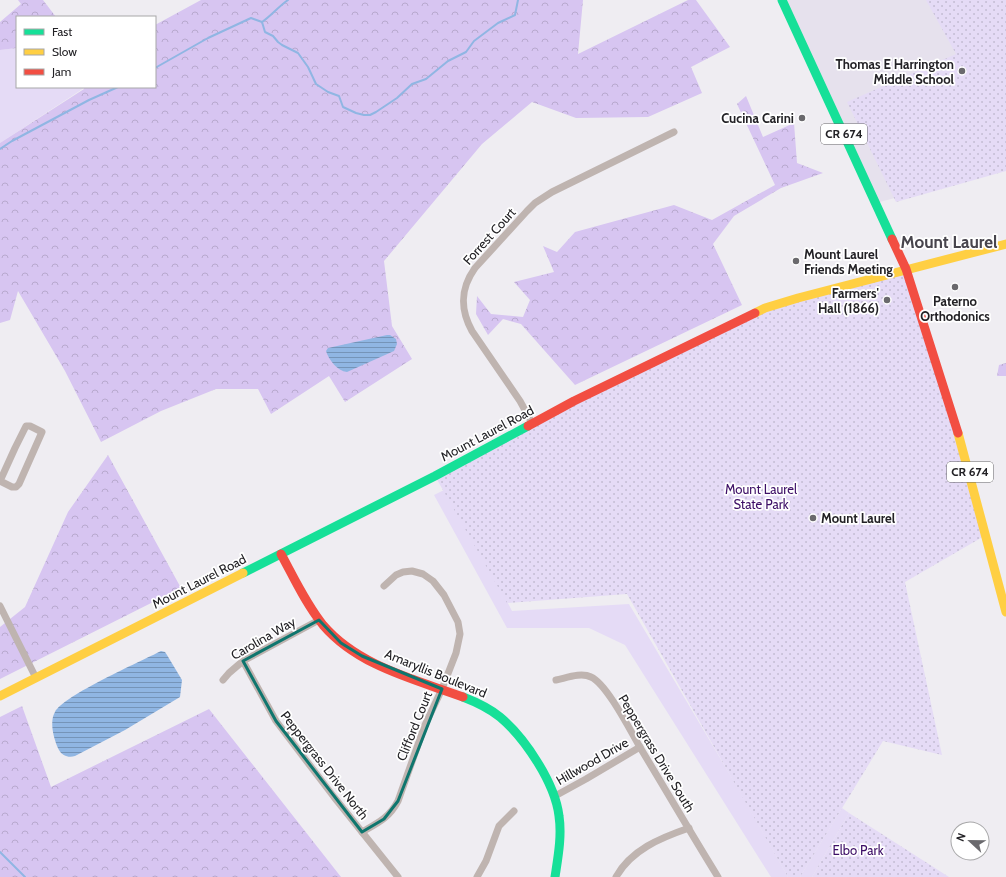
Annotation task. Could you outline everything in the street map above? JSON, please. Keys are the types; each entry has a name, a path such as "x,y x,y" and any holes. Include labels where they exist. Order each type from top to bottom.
{"main road":[{"name":"CR 674","path":"782,0 906,268 954,418 1006,612"},
{"name":"Mount Laurel Road","path":"0,696 435,476 574,401 765,308 906,268 1006,244"},
{"name":"Amaryllis Boulevard","path":"281,554 306,600 319,620 342,643 362,656 384,667 482,705 503,720 520,738 542,769 555,796 560,812 561,835 555,877"}],"street":[{"name":"Forrest Court","path":"532,423 520,400 467,322 463,304 463,295 468,277 535,203 552,192 674,132"},
{"path":"26,426 30,426 42,432 19,484 12,487 0,481 14,448 26,426"},
{"name":"Clifford Court","path":"362,832 384,819 395,806 456,652 460,634 458,622 441,590 433,581 423,574 418,572 403,572 396,575 384,586"},
{"path":"0,606 36,678"},
{"name":"Carolina Way","path":"223,680 229,672 243,661 319,620"},
{"name":"Peppergrass Drive North","path":"243,661 276,721 398,877"},
{"name":"Peppergrass Drive South","path":"556,680 584,674 591,676 607,692 718,877"},
{"name":"Hillwood Drive","path":"555,796 640,747"},
{"path":"478,877 486,861 499,826 514,811"},
{"path":"616,877 624,864 635,854 665,837 688,828"}],"highlighted area":[{"path":"319,620 341,643 362,656 442,689 398,801 384,819 362,832 276,721 243,661"}],"shaded area":[{"path":"780,0 1006,0 1006,168 876,203"}],"green space":[{"path":"18,0 43,0 55,16 16,16 16,48 0,50 0,22 21,4"},
{"path":"201,0 583,0 578,54 688,0 696,0 730,47 691,67 702,93 648,117 576,118 532,102 482,144 384,261 392,326 412,359 345,402 329,376 271,414 258,389 216,389 161,411 101,442 65,371 18,291 10,320 0,323 0,143 84,88 156,88 156,24"},
{"name":"Thomas E Harrington Middle School","path":"926,0 1006,0 1006,171 896,202 847,102 956,54"},
{"path":"16,48 16,88 84,88 0,143 0,50"},
{"path":"746,96 763,137 794,123 797,163 823,173 781,188 734,216 713,244 742,305 575,385 521,324 503,319 488,335 476,314 477,296 491,314 523,317 530,300 514,282 554,272 543,246 557,252 575,232 674,205 712,220 775,185 737,104"},
{"name":"Mount Laurel State Park","path":"906,269 986,535 905,582 942,755 883,741 800,877 788,877 627,594 507,603 435,476 765,308"},
{"path":"1006,363 1006,376 997,376 999,365"},
{"path":"108,455 181,588 0,679 0,627 25,607 68,512"},
{"path":"448,488 512,611 629,604 739,790 788,877 771,877 625,645 589,628 507,628 434,495"},
{"path":"22,706 51,787 209,709 341,877 0,877 0,717"},
{"path":"842,808 849,813 812,877 800,877"},
{"name":"Elbo Park","path":"849,813 949,877 812,877"}],"water":[{"path":"390,335 396,339 397,344 394,351 347,372 340,370 334,364 326,351 328,348"},
{"path":"161,651 165,652 182,680 180,697 125,730 73,757 68,757 62,754 55,741 52,726 53,716 61,705 87,688"}],"waterway":[{"path":"262,22 288,0"},
{"path":"156,67 208,38 251,18 262,22 265,32 273,36 282,45 298,53 308,67 316,84 328,92 339,96 343,107 356,113 370,115 397,98 412,84 426,79 448,61 466,52 474,41 498,23 515,15 518,0"},
{"path":"0,149 12,141 89,100 116,88"},
{"path":"0,852 25,877"}],"traffic: fast":[{"path":"782,0 892,239"},
{"path":"243,573 435,476 528,426"},
{"path":"463,697 478,703 491,711 510,726 529,749 545,776 552,790 560,824 555,877"}],"traffic: slow":[{"path":"755,313 765,308 798,298 1006,244"},
{"path":"958,433 1006,612"},
{"path":"0,696 243,573"}],"traffic: jam":[{"path":"892,239 906,269 958,433"},
{"path":"528,426 574,401 755,313"},
{"path":"281,554 300,591 311,608 323,625 337,639 353,651 388,670 463,697"}],"place":[{"name":"Thomas E Harrington Middle School","path":"962,71"},
{"name":"Cucina Carini","path":"802,118"},
{"name":"Mount Laurel Friends Meeting","path":"796,261"},
{"name":"Paterno Orthodonics","path":"955,287"},
{"name":"Farmers' Hall (1866)","path":"887,300"},
{"name":"Mount Laurel","path":"813,518"}],"district":[{"name":"Mount Laurel","path":"949,242"}]}
